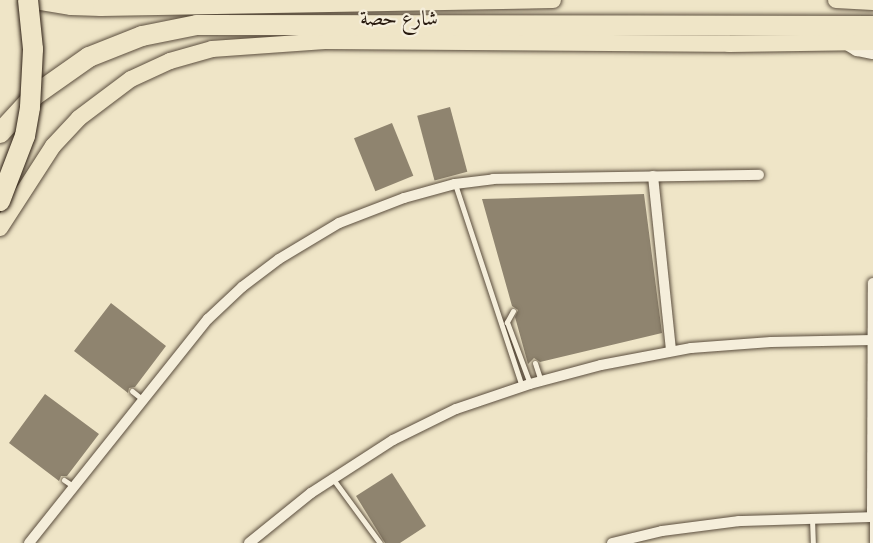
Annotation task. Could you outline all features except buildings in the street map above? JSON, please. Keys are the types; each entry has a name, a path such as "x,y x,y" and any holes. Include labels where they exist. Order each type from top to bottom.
{"highway":[{"path":"0,201 22,145 30,107 33,49 29,0"},
{"path":"0,133 36,95 89,57 142,36 197,25 873,26"}],"main road":[{"name":"شارع حصة","path":"29,0 71,7 101,8 553,0"},
{"path":"836,0 873,2"},
{"name":"شارع حصة","path":"0,228 53,146 79,118 131,79 170,61 212,49 325,41 873,42"}],"street":[{"path":"847,43 857,49 873,52"},
{"path":"29,543 69,483 208,319 242,287 279,259 319,234 360,214 404,198 455,184 516,177 759,175"},
{"path":"653,176 671,351"},
{"path":"612,543 703,525 812,517 872,517 873,283"},
{"path":"249,543 333,477 372,452 434,419 531,384 601,365 671,351 744,344 873,340"}],"lane":[{"path":"455,184 531,384"},
{"path":"513,311 507,322 524,360 531,384"},
{"path":"531,384 535,363"},
{"path":"132,391 142,399"},
{"path":"333,477 380,543"},
{"path":"812,517 813,543"},
{"path":"872,517 872,543"}]}
